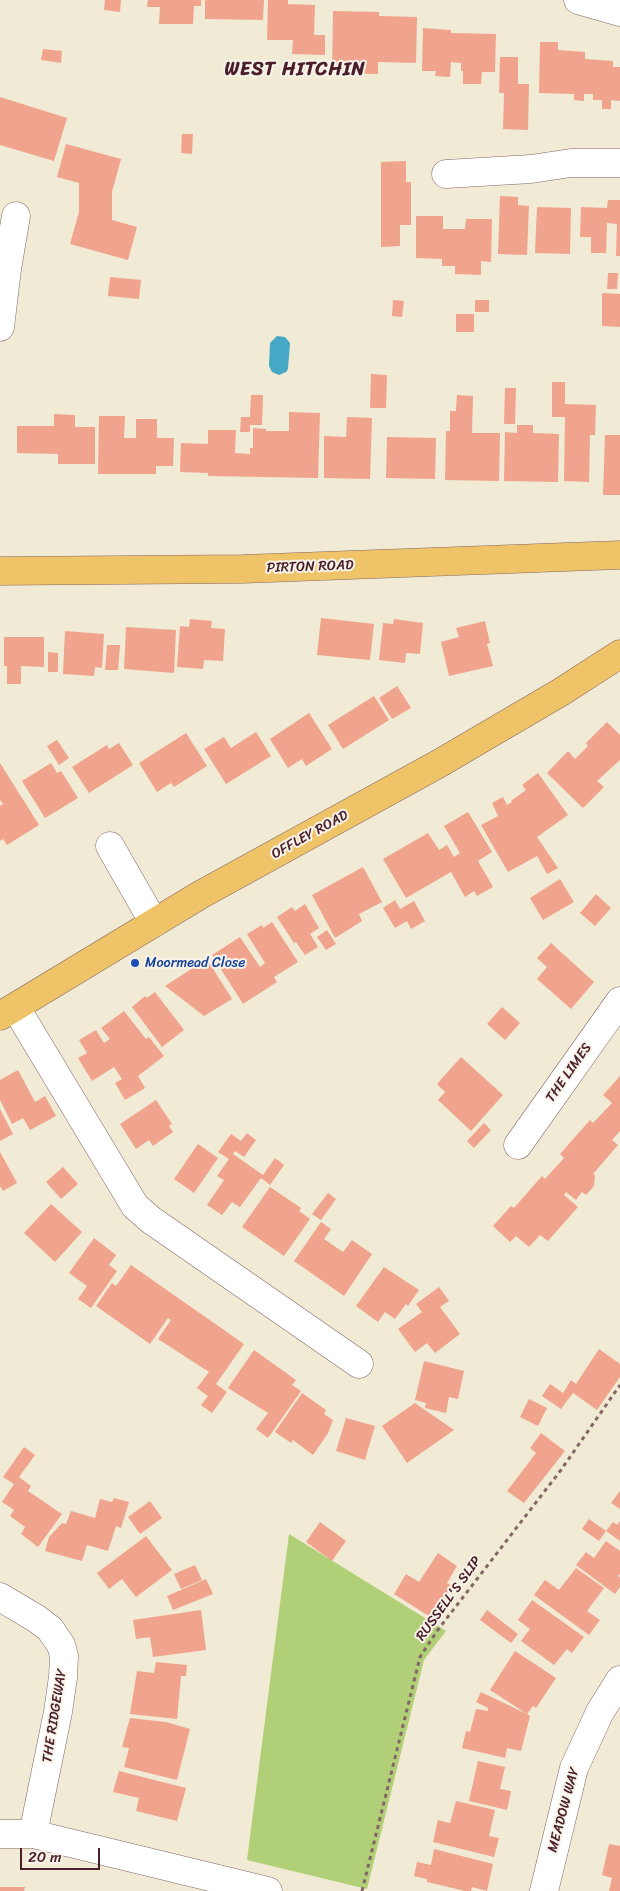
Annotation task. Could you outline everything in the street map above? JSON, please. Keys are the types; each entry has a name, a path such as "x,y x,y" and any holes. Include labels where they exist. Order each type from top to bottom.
{"main road":[{"name":"PIRTON ROAD","path":"0,571 242,570 620,555"},
{"name":"OFFLEY ROAD","path":"8,1012 200,895 440,764 561,692 620,654"}],"street":[{"path":"578,0 620,12"},
{"path":"446,174 531,169 570,163 620,163"},
{"path":"0,327 6,269 16,216"},
{"path":"110,846 154,923"},
{"name":"THE LIMES","path":"518,1145 620,1001"},
{"path":"8,1012 135,1206 151,1220 359,1364"},
{"name":"THE RIDGEWAY","path":"0,1597 50,1629 61,1645 64,1656 59,1704 33,1834"},
{"name":"MEADOW WAY","path":"544,1891 574,1768 600,1712 620,1680"},
{"path":"0,1834 33,1834 268,1891"}],"path":[{"name":"RUSSELL'S SLIP","path":"362,1891 420,1658 438,1630 561,1470 620,1385"}],"green space":[{"path":"289,1534 446,1631 424,1660 367,1889 247,1860"}],"water":[{"path":"277,336 285,337 290,343 288,369 279,375 272,372 269,366 270,343"}],"building":[{"path":"105,0 121,0 120,12 104,10"},
{"path":"148,0 201,0 201,6 194,6 193,24 159,24 160,7 147,7"},
{"path":"205,0 264,0 263,20 205,19"},
{"path":"268,0 288,0 288,4 315,5 314,35 325,35 325,55 292,54 293,40 267,40"},
{"path":"333,11 379,12 379,16 417,17 416,63 378,62 378,74 332,73"},
{"path":"423,28 451,30 451,33 496,34 495,72 482,72 481,84 463,84 461,63 451,62 450,77 435,76 436,71 422,71"},
{"path":"540,42 558,42 558,50 585,52 585,59 613,61 613,67 620,67 620,101 611,100 611,109 602,109 602,100 593,100 593,94 584,94 584,101 574,100 574,94 539,93"},
{"path":"43,49 62,51 61,63 41,60"},
{"path":"500,57 518,57 518,84 529,84 528,130 503,129 504,93 499,93"},
{"path":"0,97 67,118 54,161 0,145"},
{"path":"182,134 193,134 192,154 181,153"},
{"path":"66,144 121,159 112,192 112,220 137,227 128,260 70,244 79,212 79,183 57,177"},
{"path":"406,161 406,182 411,182 411,225 400,225 400,246 381,247 381,162"},
{"path":"500,196 518,197 518,205 529,206 527,255 498,254"},
{"path":"608,200 620,200 620,256 616,256 617,224 607,223 606,253 591,253 591,237 580,237 581,207 607,208"},
{"path":"537,207 571,208 570,254 535,253"},
{"path":"416,216 443,216 443,229 465,229 466,219 492,219 491,262 481,261 481,275 455,274 455,266 442,266 442,259 416,258"},
{"path":"608,273 618,273 617,289 607,289"},
{"path":"110,277 141,280 139,299 108,296"},
{"path":"602,293 620,294 620,327 602,326"},
{"path":"393,300 404,301 402,317 392,316"},
{"path":"475,300 489,300 489,312 475,312"},
{"path":"456,314 474,314 474,332 456,332"},
{"path":"371,374 387,375 386,408 370,408"},
{"path":"552,382 565,382 565,404 596,405 595,435 590,435 589,482 564,481 565,417 552,417"},
{"path":"505,388 516,388 515,424 504,424"},
{"path":"251,395 263,395 262,425 250,425 250,432 240,432 241,417 250,417"},
{"path":"457,395 473,396 472,433 500,433 499,481 445,480 446,431 450,431 450,411 456,411"},
{"path":"289,412 320,413 318,478 208,476 208,473 180,472 181,443 208,444 208,430 236,430 235,453 250,454 250,448 253,448 253,428 266,429 266,431 289,431"},
{"path":"54,414 75,415 75,427 95,427 95,464 58,464 58,454 17,453 17,426 54,426"},
{"path":"99,416 125,416 124,438 136,438 136,419 157,419 157,438 174,438 173,466 156,466 156,474 98,474"},
{"path":"347,417 372,418 370,479 324,478 324,436 346,437"},
{"path":"517,425 533,425 533,433 559,434 558,482 504,481 505,432 517,433"},
{"path":"605,435 620,435 620,495 603,495"},
{"path":"387,437 436,438 435,479 386,478"},
{"path":"321,618 374,624 370,660 317,655"},
{"path":"190,619 212,621 211,628 225,629 223,661 204,660 203,669 177,667 180,626 189,627"},
{"path":"394,619 423,623 420,654 406,653 405,663 379,660 383,623 393,624"},
{"path":"485,621 490,643 487,644 493,666 449,676 441,642 459,637 456,628"},
{"path":"126,627 176,630 174,673 124,669"},
{"path":"65,631 104,634 102,668 95,667 94,676 63,674"},
{"path":"4,637 44,637 44,667 21,666 21,684 7,684 7,666 4,666"},
{"path":"107,645 120,645 118,670 105,670"},
{"path":"48,652 58,653 58,672 48,672"},
{"path":"397,686 411,708 392,719 379,698"},
{"path":"374,696 389,720 343,749 328,725"},
{"path":"309,713 332,749 306,766 302,759 288,768 270,739"},
{"path":"607,722 620,735 620,760 597,781 604,787 583,808 547,773 568,751 575,759 588,746 586,743"},
{"path":"256,732 271,756 226,784 204,749 224,737 231,748"},
{"path":"186,733 207,766 174,787 171,783 157,792 139,763"},
{"path":"57,740 69,758 59,765 47,746"},
{"path":"119,743 133,765 89,793 72,767 107,745 109,749"},
{"path":"0,763 39,825 7,845 3,839 0,841 0,806 3,804 0,800"},
{"path":"51,763 57,773 61,771 78,798 45,818 22,781"},
{"path":"538,773 568,815 537,837 558,868 547,874 537,856 508,872 481,825 498,816 492,803 503,797 507,805 512,802 526,790 522,785"},
{"path":"468,812 492,852 478,861 493,887 477,896 474,891 465,897 451,872 406,898 383,859 428,833 439,850 447,845 454,857 460,853 444,826"},
{"path":"363,867 382,902 359,914 362,921 335,938 312,895"},
{"path":"560,879 574,902 543,920 530,898"},
{"path":"596,894 611,908 595,926 580,913"},
{"path":"395,900 400,909 414,901 425,921 411,929 407,921 395,928 383,908"},
{"path":"305,904 319,928 310,934 318,947 305,955 296,942 294,943 277,917 292,907 295,911"},
{"path":"272,922 298,962 274,977 277,982 243,1004 212,955 240,937 260,967 265,963 247,934 262,925 263,928"},
{"path":"327,930 336,944 326,950 317,937"},
{"path":"551,943 594,982 571,1009 537,979 547,967 537,958"},
{"path":"207,959 232,999 204,1016 165,986"},
{"path":"155,992 184,1030 162,1047 132,1007 145,996 147,998"},
{"path":"502,1007 520,1023 505,1040 487,1024"},
{"path":"124,1011 146,1039 149,1037 164,1056 138,1076 145,1088 125,1100 115,1083 122,1079 114,1067 92,1081 78,1058 87,1053 79,1040 96,1030 104,1043 110,1039 101,1028"},
{"path":"461,1057 503,1095 471,1131 438,1100 445,1092 437,1084"},
{"path":"18,1070 35,1102 45,1096 56,1116 30,1130 23,1118 12,1124 0,1100 0,1080"},
{"path":"620,1076 620,1131 612,1140 618,1145 593,1174 595,1175 594,1186 586,1195 582,1192 576,1200 566,1192 564,1195 578,1207 548,1241 540,1235 529,1247 516,1236 510,1242 493,1226 511,1206 514,1208 542,1176 545,1179 564,1158 560,1154 590,1120 593,1123 612,1103 603,1095"},
{"path":"156,1100 172,1124 169,1126 173,1132 153,1146 149,1140 136,1149 120,1124"},
{"path":"0,1109 13,1134 0,1141"},
{"path":"484,1123 491,1130 474,1148 467,1141"},
{"path":"247,1133 256,1140 244,1157 235,1151 233,1154 263,1175 275,1158 284,1165 270,1185 261,1178 240,1207 232,1202 222,1215 207,1205 224,1180 217,1176 229,1159 218,1152 231,1134 241,1141"},
{"path":"198,1144 218,1158 194,1193 174,1179"},
{"path":"0,1152 17,1183 3,1191 0,1186"},
{"path":"63,1167 78,1184 61,1199 46,1182"},
{"path":"270,1187 301,1208 299,1211 310,1219 284,1256 242,1227"},
{"path":"328,1193 336,1199 321,1220 312,1214"},
{"path":"51,1204 82,1232 55,1262 24,1233"},
{"path":"321,1222 331,1229 324,1239 343,1252 352,1240 372,1254 344,1296 294,1261"},
{"path":"94,1238 116,1255 109,1265 117,1271 91,1308 78,1299 87,1286 69,1273"},
{"path":"131,1265 244,1344 216,1384 227,1392 212,1413 201,1405 208,1396 197,1388 209,1372 158,1339 171,1320 168,1318 150,1344 96,1306 112,1283 116,1286"},
{"path":"384,1267 419,1290 408,1306 406,1304 395,1319 385,1312 378,1322 356,1306"},
{"path":"439,1287 449,1301 440,1307 460,1334 435,1353 427,1343 415,1352 398,1329 422,1312 416,1304"},
{"path":"599,1349 620,1364 620,1377 597,1410 573,1393 561,1409 542,1396 550,1384 563,1393 571,1380 576,1384"},
{"path":"254,1350 296,1380 292,1385 301,1391 268,1438 256,1429 268,1413 228,1388"},
{"path":"424,1361 464,1371 458,1399 449,1397 446,1413 425,1408 426,1403 415,1400"},
{"path":"302,1393 326,1410 324,1414 333,1420 328,1433 313,1455 293,1440 291,1443 275,1432"},
{"path":"529,1399 547,1408 538,1426 520,1417"},
{"path":"415,1403 454,1430 407,1463 382,1426"},
{"path":"346,1418 375,1426 365,1460 336,1451"},
{"path":"541,1433 565,1451 524,1503 507,1491 536,1453 530,1448"},
{"path":"24,1447 35,1455 19,1477 31,1486 28,1491 62,1514 38,1547 21,1534 25,1527 10,1516 14,1510 2,1502 14,1484 3,1477"},
{"path":"620,1491 620,1509 611,1503"},
{"path":"114,1498 129,1502 121,1528 116,1526 108,1551 87,1545 82,1561 45,1551 49,1537 62,1523 66,1524 71,1511 95,1518 100,1499 112,1502"},
{"path":"150,1501 162,1518 140,1534 128,1517"},
{"path":"589,1519 606,1531 599,1541 582,1529"},
{"path":"620,1521 620,1541 606,1531 613,1522 617,1525"},
{"path":"320,1522 346,1541 332,1561 306,1542"},
{"path":"146,1536 172,1570 136,1597 122,1579 109,1589 97,1573"},
{"path":"606,1541 620,1551 620,1574 618,1576 620,1577 620,1587 615,1594 576,1565 586,1552 594,1558"},
{"path":"438,1553 457,1566 447,1583 452,1586 445,1598 448,1600 435,1620 394,1594 406,1574 419,1582"},
{"path":"195,1565 202,1580 181,1589 174,1574"},
{"path":"576,1568 604,1588 587,1611 600,1620 589,1635 534,1595 545,1580 559,1590"},
{"path":"206,1579 213,1594 173,1610 167,1596"},
{"path":"532,1600 584,1637 572,1653 567,1649 554,1665 521,1641 530,1629 518,1620"},
{"path":"201,1610 206,1650 153,1657 150,1637 136,1639 133,1620"},
{"path":"487,1610 518,1634 511,1643 480,1620"},
{"path":"515,1651 556,1678 536,1708 533,1706 527,1714 490,1690"},
{"path":"156,1662 187,1665 186,1676 181,1676 177,1719 130,1714 137,1671 154,1673"},
{"path":"481,1692 530,1716 521,1751 507,1748 505,1758 462,1748 466,1731 470,1732 476,1709 488,1711 488,1708 476,1702"},
{"path":"130,1718 166,1722 190,1729 177,1780 124,1767 129,1748 122,1747"},
{"path":"478,1761 505,1767 500,1789 511,1791 507,1810 469,1801"},
{"path":"119,1771 186,1788 177,1821 136,1811 139,1798 113,1792"},
{"path":"456,1801 495,1810 489,1836 499,1838 494,1857 433,1842 438,1820 450,1823"},
{"path":"609,1844 620,1846 620,1891 609,1891 612,1878 602,1875"},
{"path":"434,1849 493,1864 487,1891 472,1887 471,1891 465,1891 427,1882 427,1879 414,1876 417,1862 431,1865"},
{"path":"0,1887 25,1887 24,1891 0,1891"}],"place":[{"name":"Moormead Close","path":"135,963"}],"district":[{"name":"WEST HITCHIN","path":"295,70"}]}
